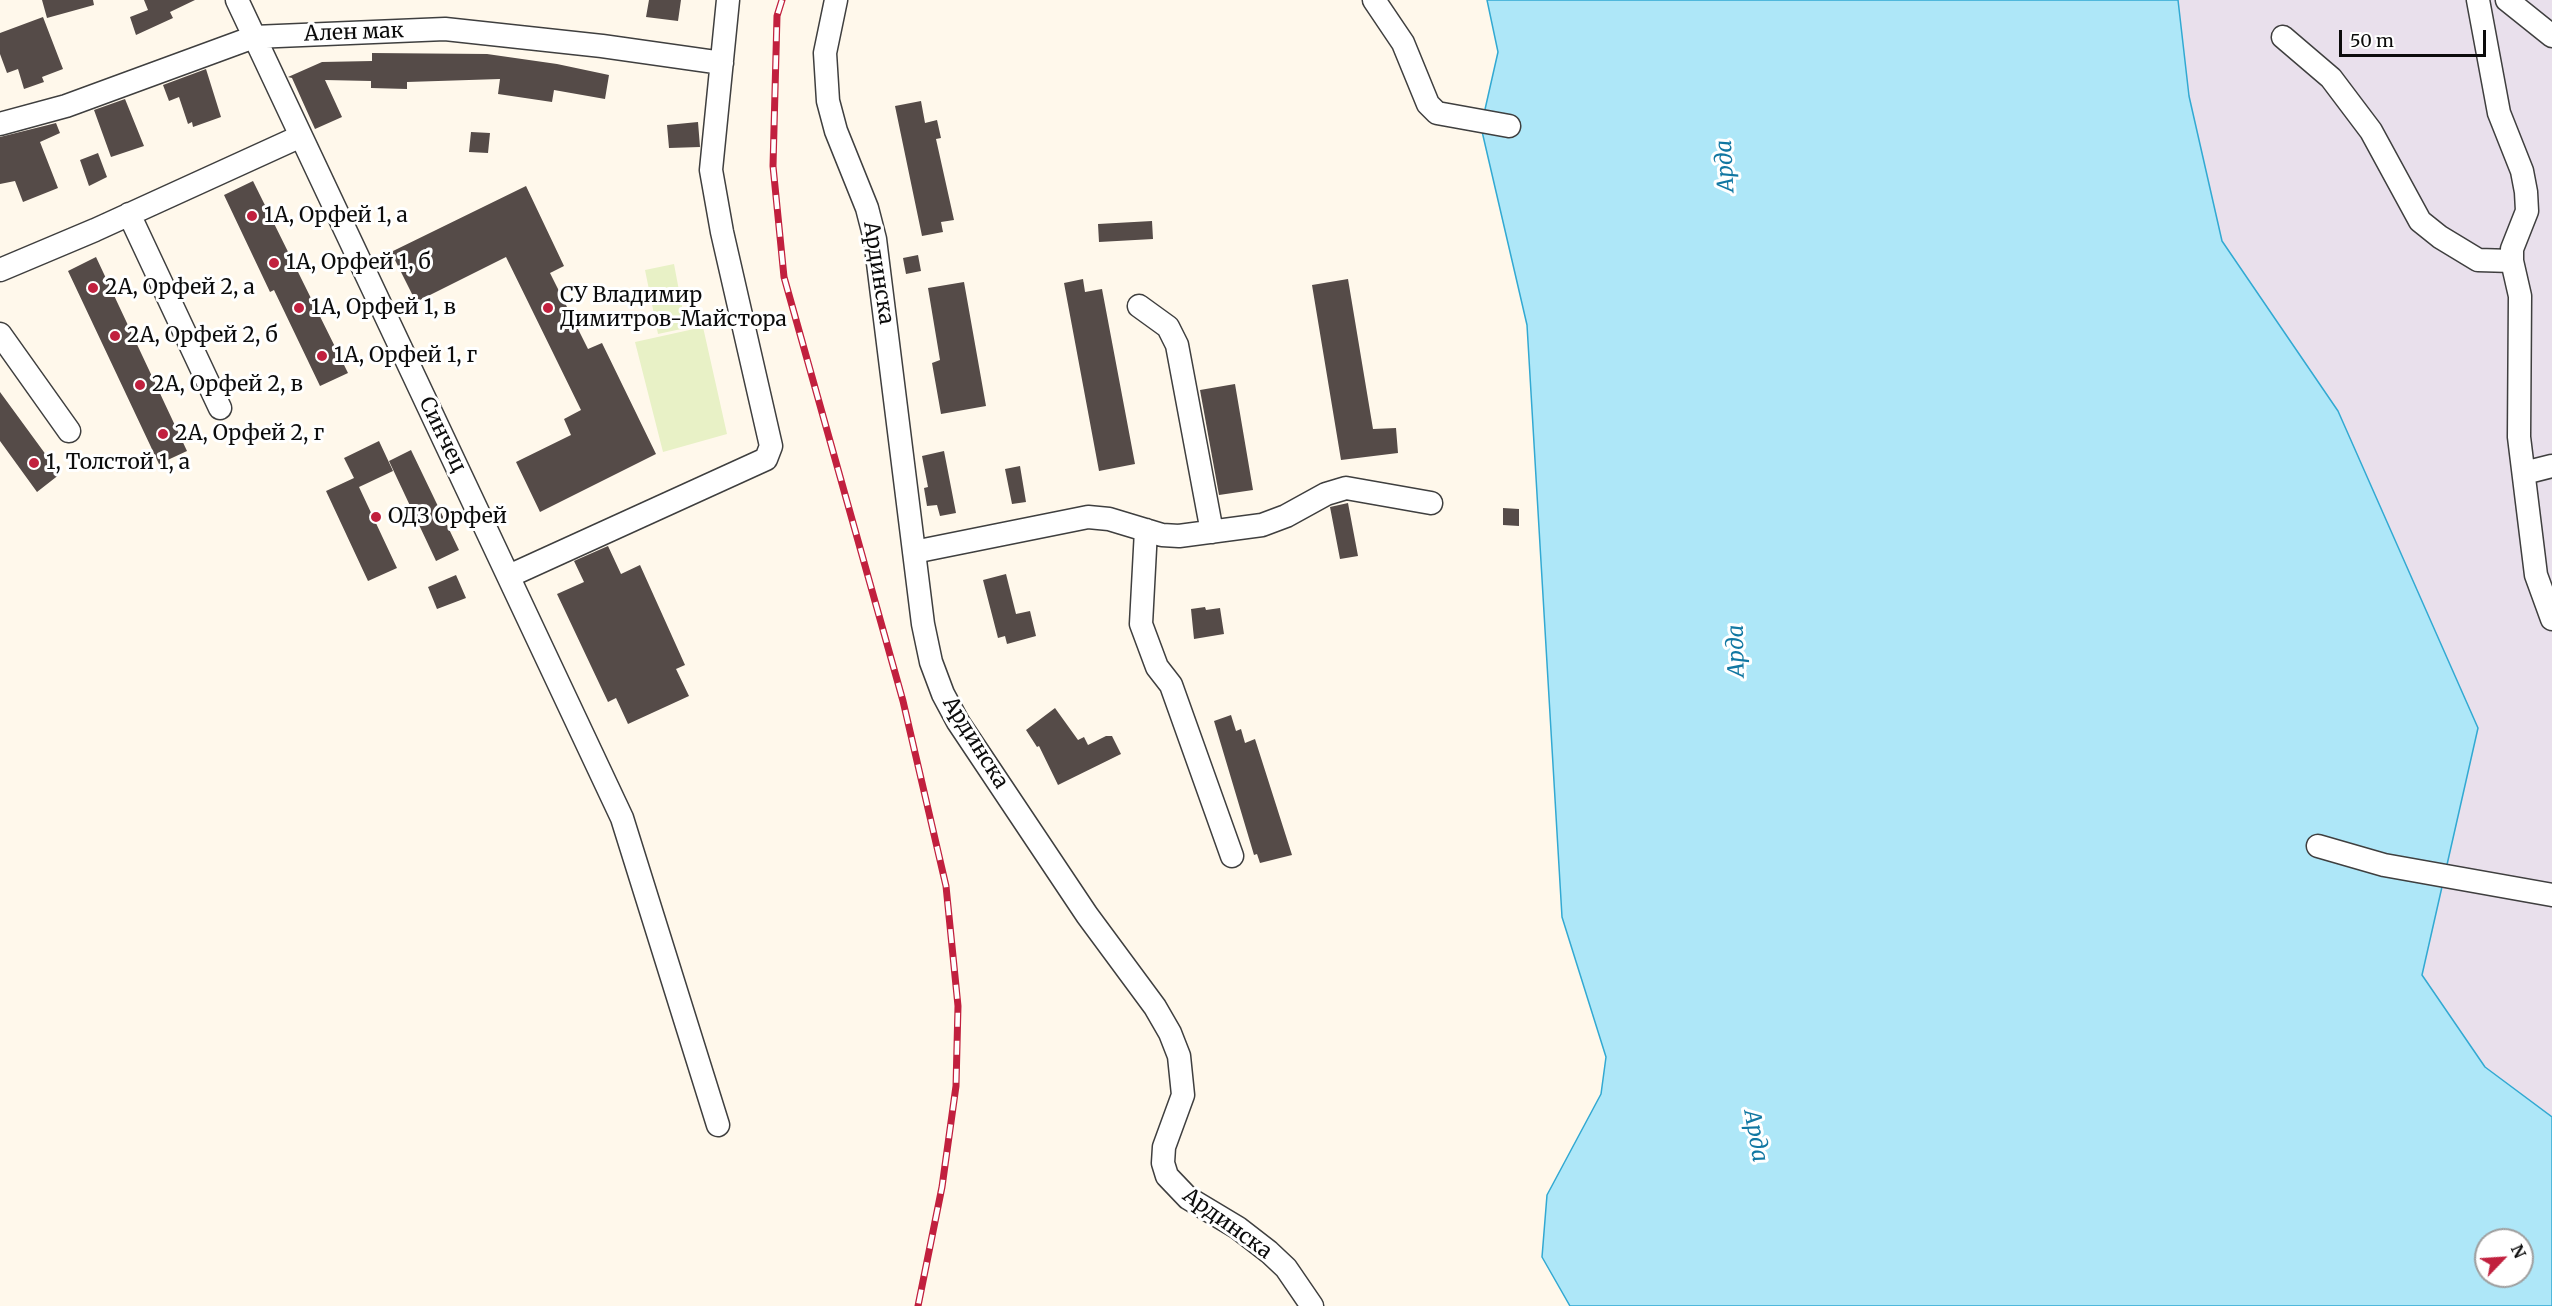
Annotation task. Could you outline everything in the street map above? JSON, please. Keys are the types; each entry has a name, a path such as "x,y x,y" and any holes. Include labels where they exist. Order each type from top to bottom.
{"street":[{"name":"Синчец","path":"237,0 299,137 622,818 718,1125"},
{"path":"509,576 766,459 771,446 722,232 711,170 728,0"},
{"name":"Ардинска","path":"836,0 825,53 828,101 836,131 867,208 874,239 923,624 931,662 953,712 1087,915 1155,1007 1170,1033 1179,1056 1183,1095 1164,1147 1163,1163 1167,1176 1188,1198 1238,1228 1269,1252 1286,1268 1312,1306"},
{"path":"1374,0 1403,43 1428,104 1437,113 1509,126"},
{"path":"2478,0 2499,113 2522,171 2526,192 2527,211 2512,249 2512,261 2520,296 2519,437 2536,575 2552,619"},
{"path":"2507,0 2552,36"},
{"name":"Ален мак","path":"0,124 66,106 254,37 445,29 602,46 722,63"},
{"path":"2283,37 2331,78 2371,131 2420,220 2439,237 2478,260 2512,261"},
{"path":"0,270 299,137"},
{"path":"129,214 220,408"},
{"path":"1139,306 1168,327 1177,345 1212,532"},
{"path":"0,334 69,431"},
{"path":"2524,473 2552,466"},
{"path":"914,552 1088,517 1109,519 1146,530 1179,536 1262,525 1286,516 1326,494 1346,488 1431,503"},
{"path":"1146,530 1141,624 1157,667 1171,685 1232,856"},
{"path":"2318,846 2384,865 2552,895"}],"shaded area":[{"path":"1988,0 2552,0 2552,1306 2461,1306"}],"green space":[{"path":"674,264 686,328 658,334 645,270"},
{"path":"703,327 727,434 663,452 635,342"}],"water":[{"name":"Арда","path":"1487,0 2178,0 2189,96 2222,241 2338,411 2478,728 2422,975 2485,1067 2552,1117 2552,1306 1570,1306 1542,1257 1547,1195 1601,1094 1606,1057 1562,917 1527,325 1481,127 1498,52"}],"building":[{"path":"42,0 93,0 94,5 47,18"},
{"path":"144,0 195,0 170,12 173,18 136,35 130,17 148,10"},
{"path":"649,0 681,0 678,21 646,17"},
{"path":"43,17 63,69 42,77 44,82 24,89 18,69 7,73 0,54 0,33"},
{"path":"372,53 487,54 557,64 609,75 605,99 554,90 552,102 498,94 500,79 407,82 407,89 371,88 371,81 325,80 342,117 315,129 292,78 288,77 322,62 372,61"},
{"path":"206,69 221,117 193,127 192,122 188,124 179,97 169,101 163,85"},
{"path":"125,99 144,146 111,157 94,110"},
{"path":"921,101 925,123 937,120 941,138 936,139 954,220 941,222 943,232 922,236 895,106"},
{"path":"698,122 700,147 669,148 667,125"},
{"path":"56,123 60,133 40,142 58,188 23,202 15,181 0,184 0,137"},
{"path":"471,132 490,133 488,153 469,152"},
{"path":"98,153 107,177 89,186 80,160"},
{"path":"253,181 348,373 320,386 274,290 270,292 224,195"},
{"path":"526,186 564,266 550,273 588,349 602,343 656,454 540,512 516,462 571,435 564,419 581,410 506,257 416,302 391,252"},
{"path":"1152,221 1153,239 1099,242 1098,224"},
{"path":"918,255 921,271 906,274 903,258"},
{"path":"96,257 187,451 159,464 68,271"},
{"path":"1083,279 1085,292 1102,289 1135,464 1099,471 1064,283"},
{"path":"1348,279 1373,429 1396,428 1398,453 1341,460 1312,285"},
{"path":"964,282 986,406 941,414 932,363 940,360 928,288"},
{"path":"1235,384 1253,490 1219,495 1200,390"},
{"path":"0,392 60,474 37,492 0,441"},
{"path":"379,441 393,471 359,487 397,568 368,581 326,491 354,478 344,458"},
{"path":"411,450 459,550 436,561 389,461"},
{"path":"944,451 956,513 940,516 937,505 927,506 924,488 928,487 922,456"},
{"path":"1020,466 1026,502 1012,504 1005,469"},
{"path":"1348,503 1358,556 1340,559 1330,507"},
{"path":"1503,508 1519,509 1519,526 1503,525"},
{"path":"608,546 621,574 640,565 685,665 676,669 689,696 628,724 616,698 608,702 557,594 584,582 574,561"},
{"path":"1006,574 1016,614 1030,611 1036,636 1007,644 1005,636 998,638 983,580"},
{"path":"456,575 466,598 437,609 428,587"},
{"path":"1205,607 1206,610 1220,608 1224,634 1194,639 1191,609"},
{"path":"1055,708 1078,740 1084,737 1088,745 1106,736 1112,736 1121,754 1058,785 1039,746 1037,747 1026,730"},
{"path":"1231,715 1236,731 1241,729 1245,743 1255,739 1292,855 1260,863 1257,854 1254,855 1214,721"}],"railway":[{"path":"782,0 777,16 773,166 784,277 903,701 946,886 958,1006 956,1086 942,1187 918,1306"}],"place":[{"name":"1А, Орфей 1, а","path":"252,216"},
{"name":"1А, Орфей 1, б","path":"274,263"},
{"name":"2А, Орфей 2, а","path":"93,288"},
{"name":"1А, Орфей 1, в","path":"299,308"},
{"name":"СУ Владимир Димитров-Майстора","path":"548,308"},
{"name":"2А, Орфей 2, б","path":"115,336"},
{"name":"1А, Орфей 1, г","path":"322,356"},
{"name":"2А, Орфей 2, в","path":"140,385"},
{"name":"2А, Орфей 2, г","path":"163,434"},
{"name":"1, Толстой 1, а","path":"34,463"},
{"name":"ОДЗ Орфей","path":"376,517"}]}
